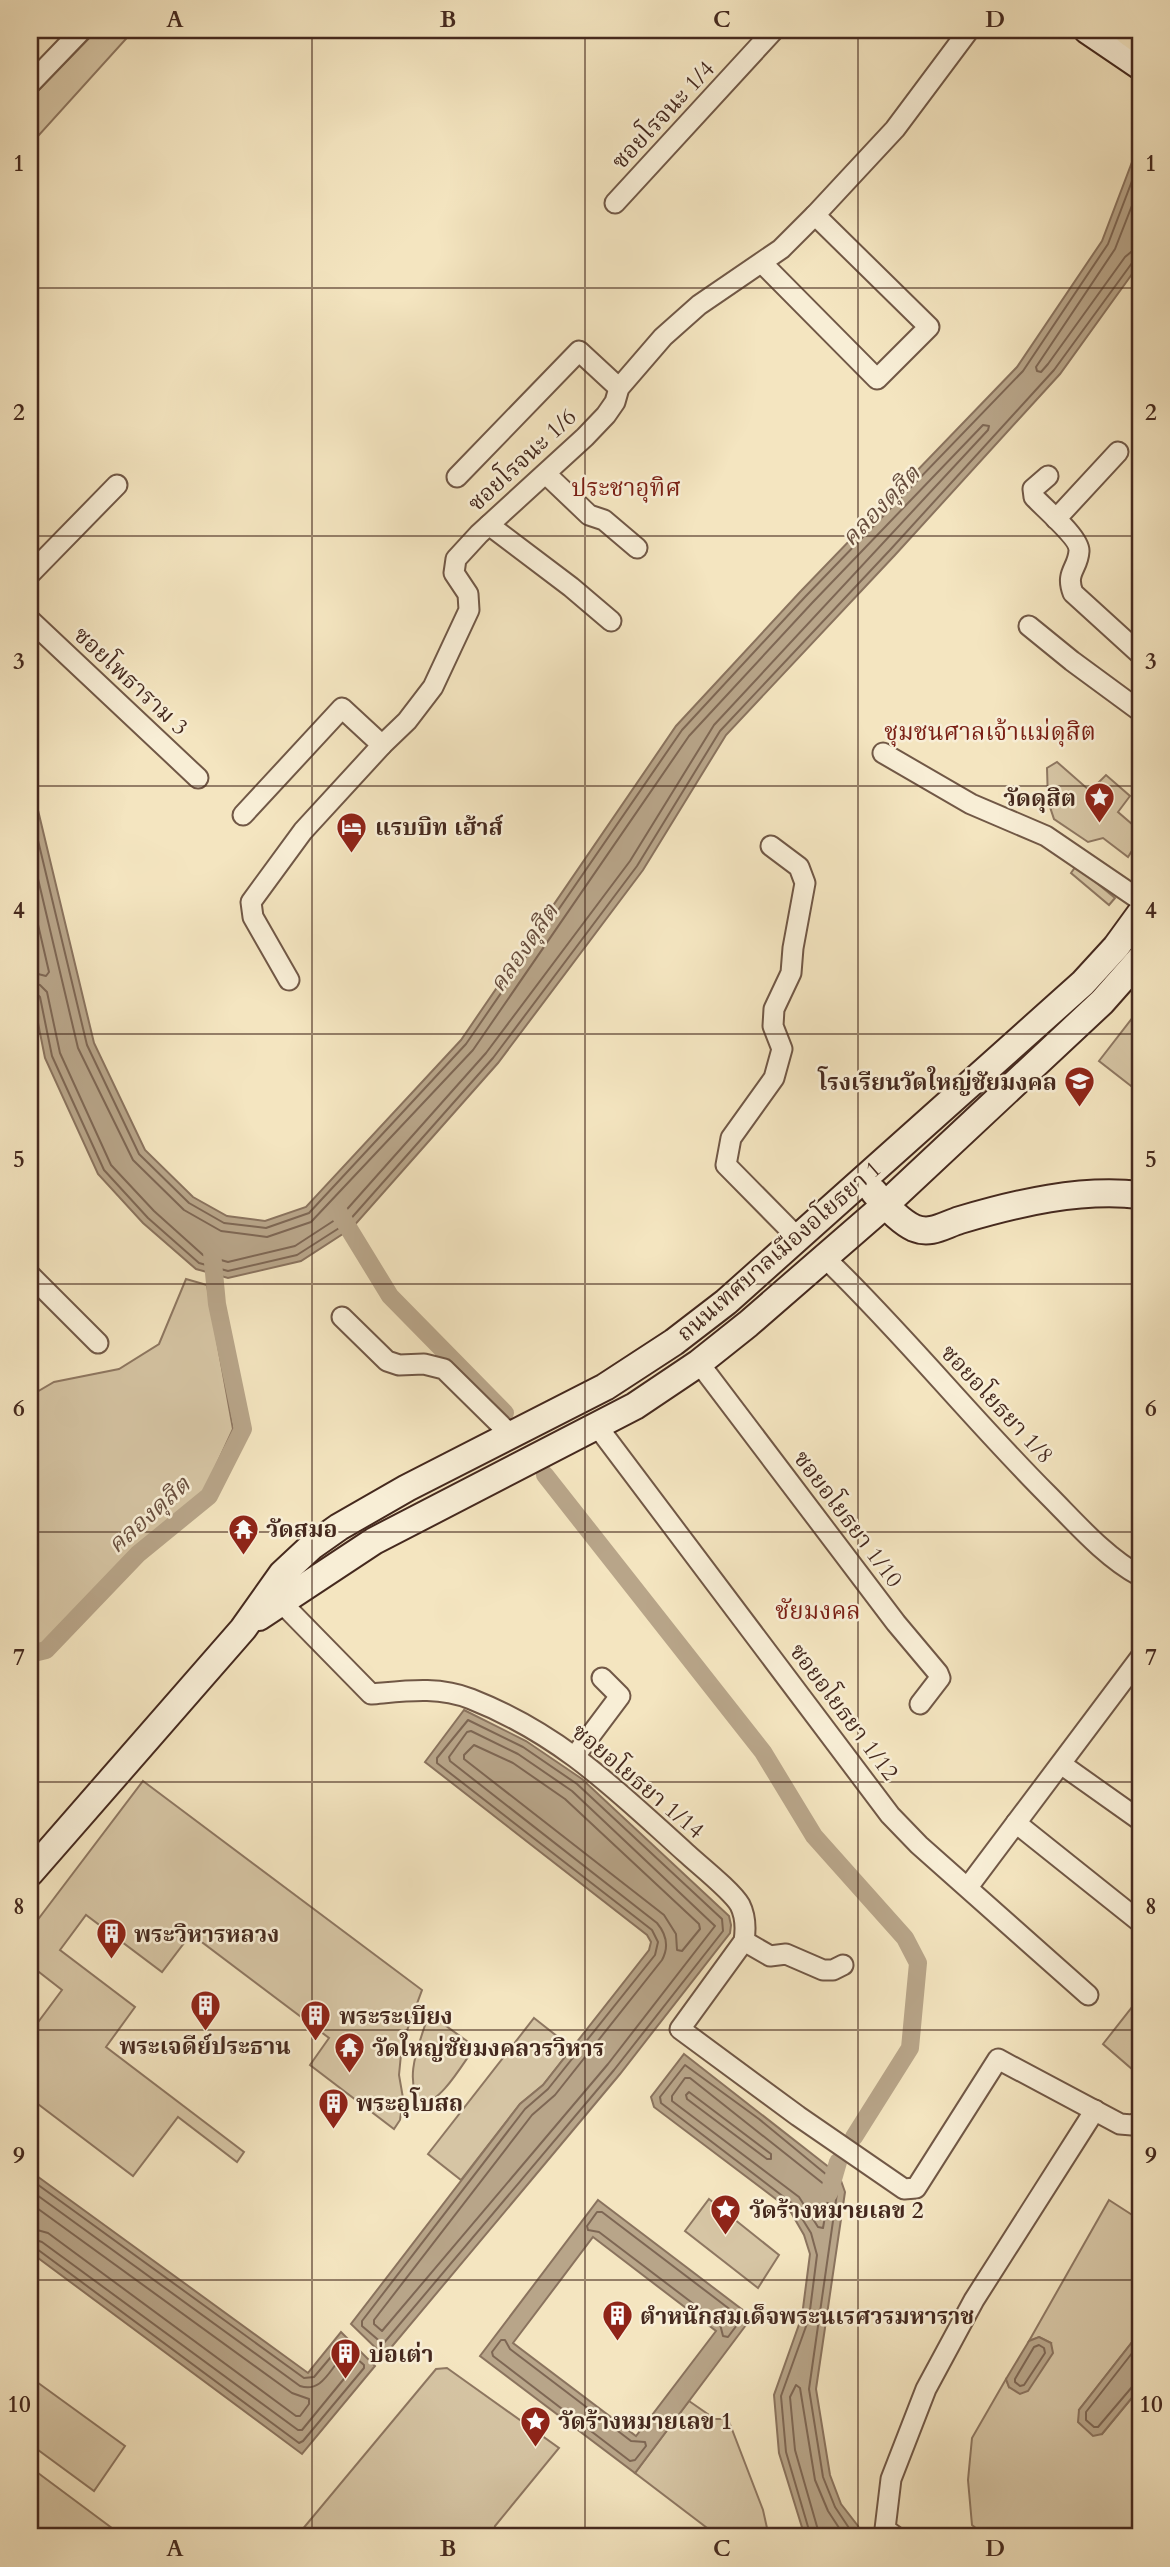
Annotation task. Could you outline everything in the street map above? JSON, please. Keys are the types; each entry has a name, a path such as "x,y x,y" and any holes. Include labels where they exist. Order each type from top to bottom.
{"main road":[{"path":"1087,30 1133,44"},
{"name":"ถนนเทศบาลเมืองอโยธยา 1","path":"276,1596 296,1560 339,1527 510,1434 605,1387 674,1342 726,1302 1083,983 1116,947 1140,914"},
{"name":"ถนนเทศบาลเมืองอโยธยา 1","path":"30,1873 243,1629 276,1596 374,1541 635,1406 699,1363 885,1205 1102,1002 1140,959"},
{"path":"863,1180 885,1205 914,1227 933,1231 956,1221 1030,1203 1098,1194 1140,1195"}],"street":[{"path":"30,84 82,30"},
{"name":"ซอยโรจนะ 1/4","path":"615,203 774,30"},
{"name":"ซอยโรจนะ 1/6","path":"289,981 253,917 251,902 303,831 407,721 433,687 469,610 468,593 454,573 456,559 606,415 618,388 663,337 699,305 781,249 816,215 895,129 968,30"},
{"path":"762,263 877,379 929,327 816,215"},
{"path":"457,477 579,351 618,388"},
{"path":"1056,519 1118,452"},
{"path":"546,474 589,515 604,520 637,548"},
{"path":"1048,476 1032,492 1078,545 1079,551 1069,582 1073,593 1140,654"},
{"path":"30,574 117,485"},
{"path":"489,525 611,621"},
{"name":"ซอยโพธาราม 3","path":"30,620 198,778"},
{"path":"1029,626 1140,711"},
{"path":"243,816 342,708 382,745"},
{"path":"883,753 971,804 1046,836 1140,900"},
{"path":"771,846 799,867 805,883 791,973 775,1009 774,1026 782,1048 774,1077 731,1138 726,1165 797,1238"},
{"name":"ซอยอโยธยา 1/8","path":"825,1258 873,1305 1031,1479 1103,1548 1140,1576"},
{"path":"30,1275 98,1343"},
{"path":"342,1317 387,1361 399,1365 425,1364 444,1369 510,1434"},
{"name":"ซอยอโยธยา 1/10","path":"699,1363 896,1623 937,1672 940,1678 920,1704"},
{"name":"ซอยอโยธยา 1/12","path":"597,1426 890,1815 1088,1995"},
{"name":"ซอยอโยธยา 1/14","path":"276,1596 372,1694 415,1690 452,1693 531,1727 575,1756 600,1775 739,1903 746,1926 744,1941"},
{"path":"968,1886 1138,1666"},
{"path":"575,1756 620,1696 602,1678"},
{"path":"1060,1764 1140,1820"},
{"path":"1016,1823 1140,1922"},
{"path":"843,1965 833,1970 823,1970 786,1954 770,1956 744,1941 680,2029 798,2116 904,2189 916,2188 998,2059 1120,2124 1132,2125 1140,2122"},
{"path":"888,2535 891,2479 926,2389 974,2300 1095,2110"}],"shaded area":[{"path":"97,30 134,30 30,145 30,99"},
{"path":"1057,762 1090,791 1106,775 1130,796 1118,812 1140,831 1140,838 1128,857 1103,838 1088,842 1054,819 1048,801 1047,768"},
{"path":"1076,866 1115,898 1109,905 1071,873"},
{"path":"1140,1008 1140,1093 1099,1061"},
{"path":"186,1279 207,1285 233,1429 204,1492 136,1550 44,1644 30,1647 30,1396 54,1382 119,1369 159,1344"},
{"path":"143,1781 422,1990 402,2044 399,2075 403,2098 400,2120 394,2129 310,2065 329,2038 191,1934 162,1972 86,1915 60,1950 135,2007 106,2047 244,2152 237,2162 178,2117 133,2176 30,2098 30,2033 62,1990 30,1965 30,1930"},
{"path":"1140,1997 1140,2076 1103,2044"},
{"path":"534,2018 572,2048 543,2085 520,2104 461,2180 428,2154"},
{"path":"427,2019 442,2023 475,2047 444,2090 429,2102 421,2104 413,2084 413,2073"},
{"path":"709,2199 779,2255 758,2288 685,2231"},
{"path":"1109,2200 1140,2220 1140,2332 1079,2410 1102,2434 1140,2388 1140,2537 987,2537 972,2525 968,2480 972,2438 1006,2379 1009,2387 1051,2343 1039,2337 1029,2341"},
{"path":"447,2368 559,2448 495,2526 493,2537 296,2537 436,2369"},
{"path":"30,2377 125,2446 94,2491 30,2444"},
{"path":"689,2401 715,2419 728,2419 763,2510 769,2537 719,2537 635,2473"},
{"path":"30,2467 124,2537 30,2537"}],"water":[{"path":"1140,141 1140,263 1060,374 726,735 643,870 498,1063 352,1228 301,1261 228,1278 196,1269 143,1223 98,1174 45,1058 30,983 30,777 94,1043 145,1150 193,1197 227,1216 265,1221 306,1207 461,1040 676,726 800,592 1017,367 1102,241"},
{"path":"464,1710 526,1741 582,1779 729,1916 731,1925 730,1933 620,2074 384,2356 351,2324 520,2104 543,2085 649,1950 651,1942 647,1935 425,1762"},
{"path":"684,2054 839,2175 845,2192 816,2389 830,2475 841,2504 858,2526 862,2537 805,2537 779,2453 774,2395 802,2316 810,2254 804,2235 789,2209 654,2107 651,2097"},
{"path":"30,2171 308,2373 341,2332 375,2366 302,2454 30,2252"},
{"path":"598,2200 752,2317 635,2473 480,2356","holes":["593,2237 716,2331 636,2436 513,2343"]},
{"path":"1140,2332 1140,2388 1102,2434 1093,2436 1078,2422 1079,2410"},
{"path":"1039,2337 1051,2343 1053,2353 1028,2391 1020,2394 1009,2387 1006,2379 1029,2341"}],"waterway":[{"path":"338,1211 390,1296 505,1413"},
{"name":"คลองดุสิต","path":"30,1654 46,1650 138,1554 209,1496 243,1429 217,1304 212,1252"},
{"path":"545,1475 763,1752 814,1836 905,1938 918,1963 910,2048 854,2137"},
{"path":"829,2193 838,2162"}],"place":[{"name":"วัดดุสิต","path":"1099,825"},
{"name":"แรบบิท เฮ้าส์","path":"352,854"},
{"name":"โรงเรียนวัดใหญ่ชัยมงคล","path":"1080,1109"},
{"name":"วัดสมอ","path":"243,1556"},
{"name":"พระวิหารหลวง","path":"111,1961"},
{"name":"พระเจดีย์ประธาน","path":"205,2032"},
{"name":"พระระเบียง","path":"316,2043"},
{"name":"วัดใหญ่ชัยมงคลวรวิหาร","path":"349,2075"},
{"name":"พระอุโบสถ","path":"333,2130"},
{"name":"วัดร้างหมายเลข 2","path":"726,2237"},
{"name":"ตำหนักสมเด็จพระนเรศวรมหาราช","path":"617,2343"},
{"name":"บ่อเต่า","path":"346,2381"},
{"name":"วัดร้างหมายเลข 1","path":"535,2448"}],"district":[{"name":"ประชาอุทิศ","path":"626,488"},
{"name":"ชุมชนศาลเจ้าแม่ดุสิต","path":"990,732"},
{"name":"ชัยมงคล","path":"818,1611"}]}
